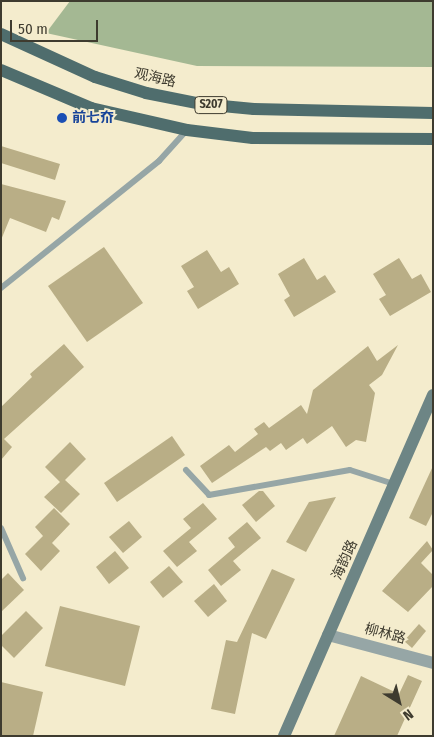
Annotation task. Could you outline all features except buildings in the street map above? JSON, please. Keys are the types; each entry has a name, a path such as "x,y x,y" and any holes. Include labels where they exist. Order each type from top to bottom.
{"main road":[{"name":"观海路","path":"1,34 95,77 146,93 201,104 254,110 433,113"},
{"name":"S207","path":"1,70 91,108 187,130 253,138 433,139"}],"street":[{"name":"海韵路","path":"284,736 433,395"},
{"name":"柳林路","path":"328,635 433,663"}],"lane":[{"path":"1,288 159,161 187,130"},
{"path":"186,470 209,496 350,470 394,484"},
{"path":"1,528 23,578"}],"green space":[{"path":"70,1 433,1 433,67 197,66 46,33"}],"place":[{"name":"前七夼","path":"62,118"}]}
